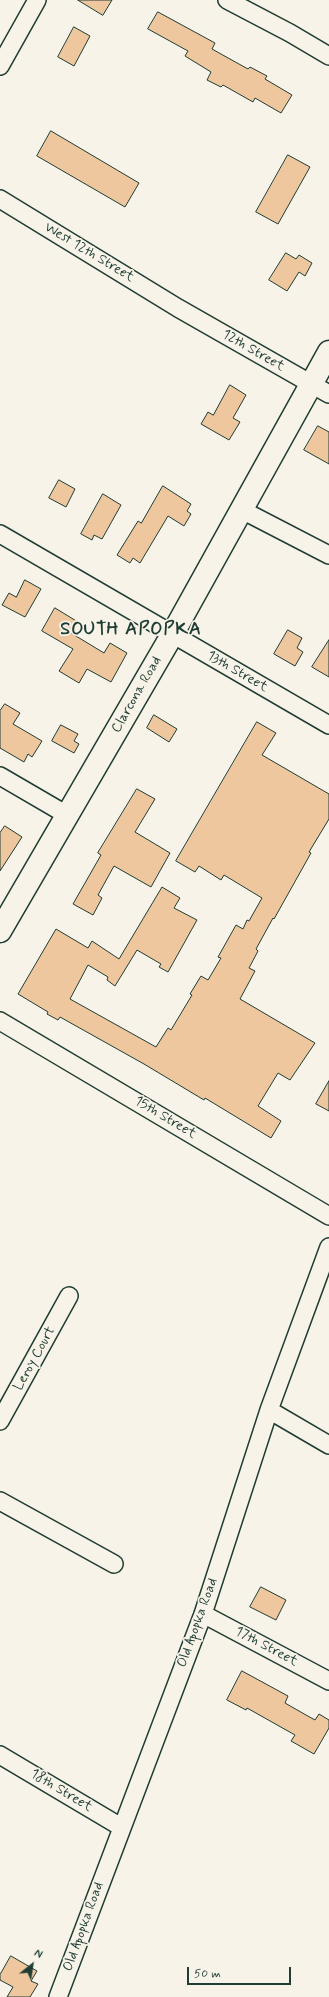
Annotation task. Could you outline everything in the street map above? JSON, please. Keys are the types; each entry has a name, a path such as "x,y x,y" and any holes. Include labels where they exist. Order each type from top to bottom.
{"main road":[{"name":"Clarcona Road","path":"0,931 172,635 242,510 320,389 329,352"}],"street":[{"path":"0,66 37,0"},
{"path":"227,0 290,33 329,56"},
{"name":"West 12th Street","path":"0,199 178,308"},
{"name":"12th Street","path":"178,308 320,389"},
{"path":"242,510 329,554"},
{"name":"13th Street","path":"0,534 329,725"},
{"path":"0,776 67,815"},
{"name":"15th Street","path":"0,1021 329,1216"},
{"name":"Old Apopka Road","path":"58,1997 203,1614 269,1410 329,1246"},
{"name":"Leroy Court","path":"0,1421 69,1296"},
{"path":"269,1410 329,1445"},
{"path":"0,1501 114,1564"},
{"name":"17th Street","path":"203,1614 329,1681"},
{"name":"18th Street","path":"0,1755 121,1828"}],"building":[{"path":"78,0 112,0 103,15"},
{"path":"158,12 215,43 212,49 248,69 250,67 267,76 265,79 292,95 281,113 255,98 253,102 223,85 221,87 207,80 211,72 185,56 188,51 148,29"},
{"path":"74,27 90,36 74,66 58,57"},
{"path":"51,131 139,183 125,207 37,156"},
{"path":"288,155 310,167 278,224 256,212"},
{"path":"286,253 296,259 299,255 312,263 305,276 299,272 287,291 269,280"},
{"path":"230,385 246,395 233,418 240,422 229,440 201,424 208,412 213,415"},
{"path":"318,426 329,432 329,464 304,450"},
{"path":"59,480 75,489 66,507 49,498"},
{"path":"163,486 191,504 187,511 191,514 184,526 168,516 140,563 133,558 130,563 117,555 138,521 141,523"},
{"path":"103,494 121,505 102,539 94,535 92,540 81,534"},
{"path":"25,580 41,589 25,617 2,605 9,593 16,597"},
{"path":"55,608 78,622 71,633 104,653 110,643 127,653 111,682 87,669 79,683 59,671 73,649 42,631"},
{"path":"288,630 302,638 297,648 303,652 295,666 274,654"},
{"path":"329,640 329,677 312,667"},
{"path":"5,704 20,713 13,724 42,741 32,757 28,754 24,762 0,748 0,711"},
{"path":"154,715 177,729 169,742 147,728"},
{"path":"257,722 276,733 262,755 329,794 329,819 309,852 311,853 256,949 258,951 249,968 255,971 240,999 315,1043 290,1080 278,1073 258,1106 281,1121 271,1138 205,1098 204,1100 144,1064 60,1017 58,1020 47,1014 48,1012 18,994 56,929 88,948 92,941 119,959 162,887 180,898 174,908 197,920 168,972 159,967 161,964 137,950 115,986 107,980 108,977 88,965 70,999 156,1047 168,1028 171,1030 192,995 190,994 201,976 208,980 221,958 218,957 236,925 243,929 247,920 249,921 262,898 224,875 221,880 199,866 195,872 176,861"},
{"path":"61,725 78,734 74,741 79,744 74,753 52,741"},
{"path":"137,789 155,799 135,832 170,853 151,887 114,866 98,895 102,898 93,915 73,904 101,855 98,853"},
{"path":"5,826 22,837 0,871 0,833"},
{"path":"329,1081 329,1111 316,1104"},
{"path":"261,1587 286,1600 276,1620 250,1607"},
{"path":"242,1671 288,1696 285,1703 306,1715 315,1720 319,1714 329,1720 329,1728 314,1754 291,1741 295,1735 247,1708 246,1710 227,1700"},
{"path":"11,1956 37,1971 31,1981 38,1984 30,1997 7,1997 13,1987 0,1980 0,1975"}],"district":[{"name":"SOUTH APOPKA","path":"131,630"}]}
